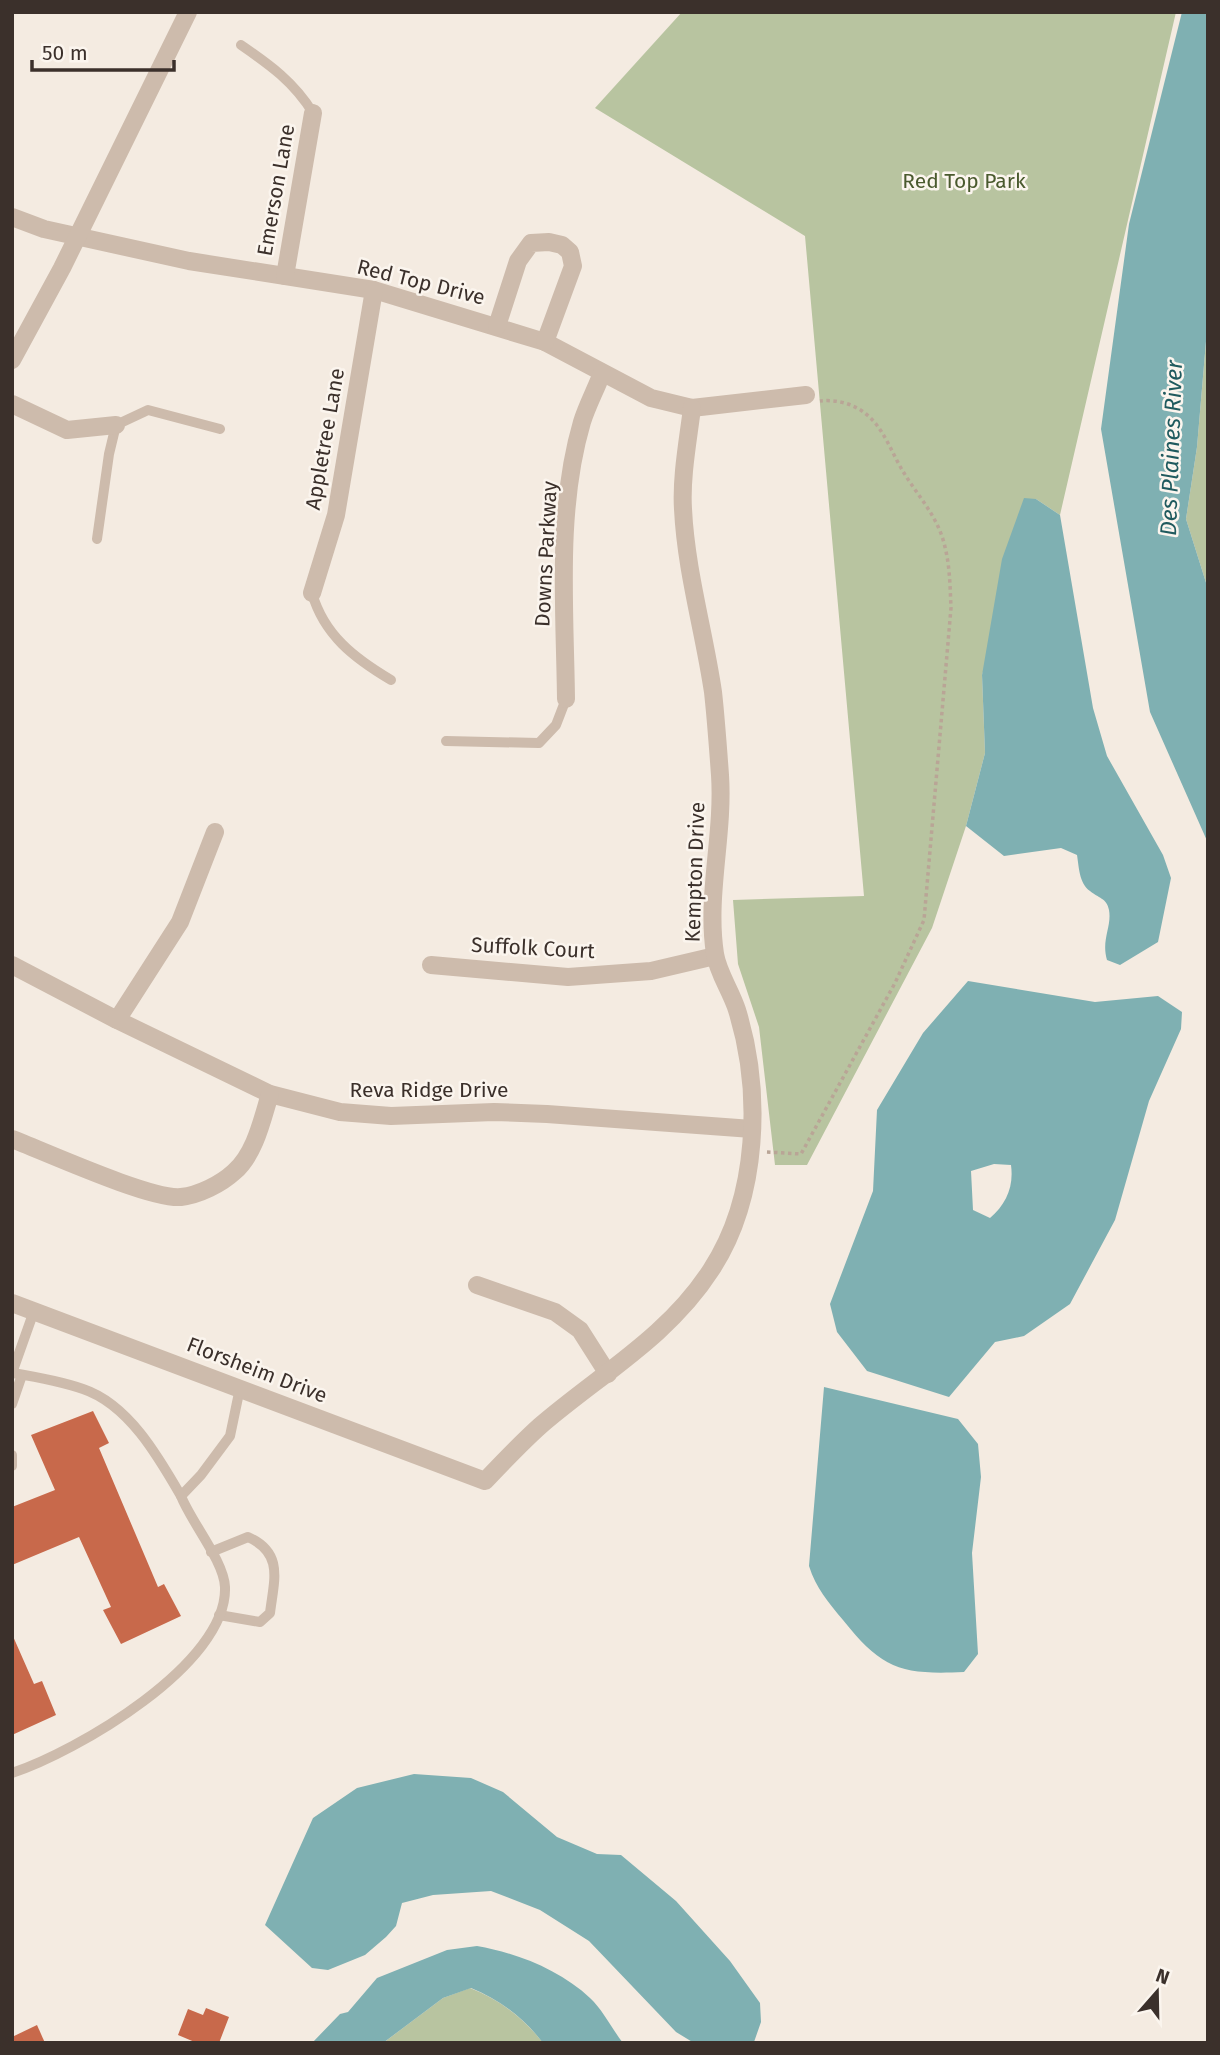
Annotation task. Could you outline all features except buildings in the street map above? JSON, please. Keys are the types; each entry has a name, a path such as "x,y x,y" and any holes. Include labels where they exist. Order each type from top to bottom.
{"street":[{"path":"12,360 77,237 188,12"},
{"name":"Emerson Lane","path":"285,276 313,113"},
{"name":"Red Top Drive","path":"12,217 44,229 189,261 374,290 545,342 651,398 691,408 806,395"},
{"path":"497,326 518,261 531,243 562,245 570,252 573,267 545,342"},
{"name":"Appletree Lane","path":"312,593 336,515 374,290"},
{"name":"Downs Parkway","path":"566,699 565,554 570,484 582,423 602,373"},
{"path":"12,404 67,430 116,425"},
{"name":"Kempton Drive","path":"485,1480 539,1427 668,1324 711,1270 733,1224 743,1189 751,1129 747,1052 737,1010 715,956 713,904 719,856 720,780 713,694 683,507 691,408"},
{"path":"117,1020 180,922 215,832"},
{"name":"Suffolk Court","path":"431,965 568,977 651,971 715,956"},
{"name":"Reva Ridge Drive","path":"12,965 117,1020 270,1094 340,1112 391,1116 494,1112 547,1114 751,1129"},
{"path":"12,1139 154,1194 180,1197 210,1188 236,1171 257,1138 270,1094"},
{"path":"477,1285 555,1312 580,1330 608,1374"},
{"name":"Florsheim Drive","path":"12,1303 485,1480"}],"lane":[{"path":"241,45 284,75 300,91 313,113"},
{"path":"97,539 109,454 116,425 148,410 220,429"},
{"path":"312,593 318,615 339,643 391,680"},
{"path":"446,741 539,743 556,724 566,699"},
{"path":"12,1404 16,1374 34,1311"},
{"path":"12,1773 39,1764 100,1730 169,1682 192,1659 211,1633 219,1615 225,1586 211,1552 163,1464 117,1408 86,1389 16,1374"},
{"path":"181,1496 201,1475 230,1436 240,1388"},
{"path":"12,1455 12,1466"},
{"path":"211,1552 248,1537 263,1544 275,1565 271,1613 260,1622 219,1615"}],"path":[{"path":"763,1151 801,1154 895,983 923,920 951,608 950,571 944,541 933,515 904,473 879,428 866,414 846,403 826,400 808,402 806,395"}],"green space":[{"name":"Red Top Park","path":"682,12 1176,12 1060,515 1036,499 982,675 985,753 966,826 932,928 807,1165 775,1165 759,1027 738,964 733,900 864,896 805,236 595,108"},
{"path":"1208,318 1208,589 1186,519 1197,447"},
{"path":"470,1988 511,2011 543,2043 383,2043 443,1998"}],"water":[{"name":"Des Plaines River","path":"1182,12 1208,12 1208,318 1197,447 1186,519 1208,589 1208,843 1150,712 1101,429 1129,224"},
{"path":"1024,498 1036,499 1060,515 1093,708 1107,756 1163,855 1171,878 1158,942 1120,965 1107,960 1105,953 1110,916 1108,906 1086,888 1080,874 1077,855 1061,848 1004,856 966,826 985,753 982,675 1002,559"},
{"path":"968,981 1095,1002 1158,996 1182,1012 1181,1029 1149,1101 1115,1220 1070,1304 1024,1336 995,1342 949,1397 867,1371 837,1332 830,1304 873,1191 877,1110 923,1033","holes":["994,1164 1011,1165 1010,1188 1000,1207 990,1218 973,1210 971,1171"]},
{"path":"824,1387 958,1419 978,1444 981,1477 972,1553 978,1654 964,1672 908,1670 882,1659 857,1636 827,1601 815,1581 809,1566"},
{"path":"414,1774 471,1778 503,1792 557,1837 597,1854 621,1855 676,1901 730,1961 760,2003 761,2022 754,2042 694,2043 676,2032 589,1941 540,1910 491,1891 433,1895 402,1903 396,1926 365,1955 328,1970 312,1968 265,1925 313,1818 357,1788"},
{"path":"477,1946 522,1958 565,1979 595,2003 623,2043 543,2043 511,2011 471,1988 443,1998 383,2043 312,2043 340,2014 348,2012 377,1978 447,1950"}]}
